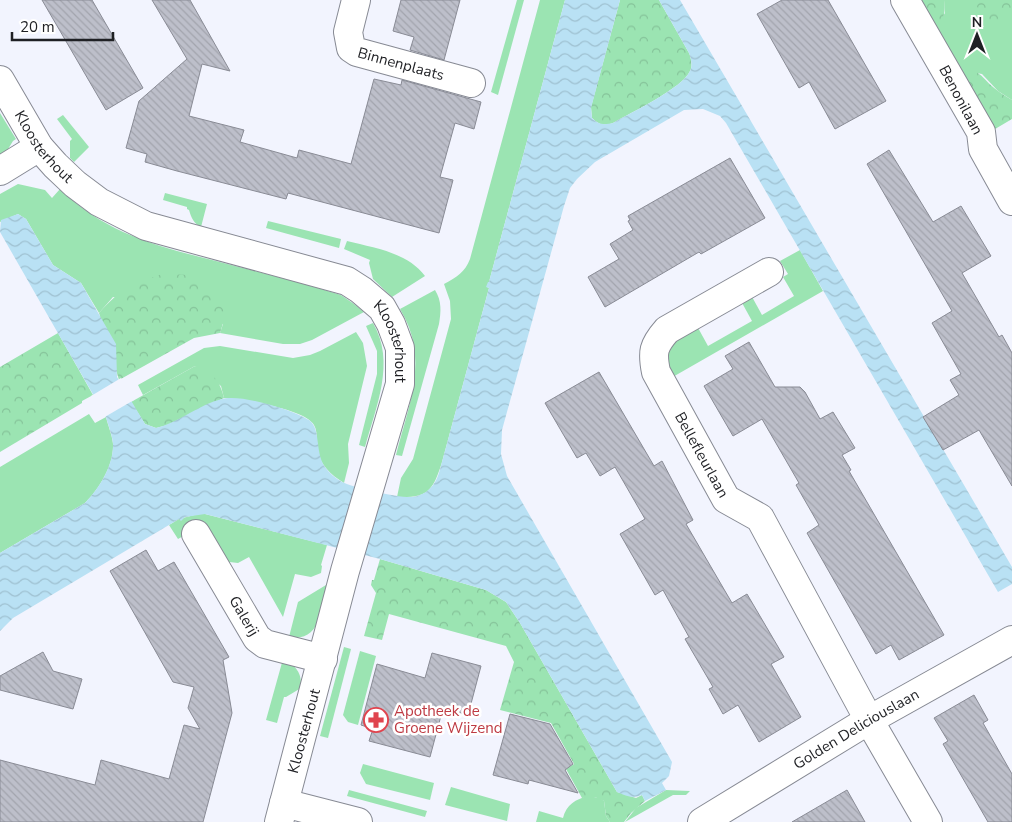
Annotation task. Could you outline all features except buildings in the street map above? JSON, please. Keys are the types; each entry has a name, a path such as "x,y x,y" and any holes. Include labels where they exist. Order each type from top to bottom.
{"street":[{"name":"Binnenplaats","path":"356,0 348,32 351,48 357,52 471,83"},
{"name":"Benonilaan","path":"905,0 981,132 982,149 1012,201"},
{"name":"Kloosterhout","path":"0,80 39,147 74,184 99,202 146,226 347,281 382,308 391,324 400,348 400,384 345,571 282,813"},
{"path":"0,171 39,147"},
{"name":"Bellefleurlaan","path":"769,272 667,330 657,341 652,354 656,372 726,499 760,518 928,822"},
{"name":"Galerij","path":"196,534 257,638 265,644 323,659"},
{"name":"Golden Deliciouslaan","path":"702,822 870,720 1012,640"},
{"path":"282,813 358,822"}],"green space":[{"path":"517,0 524,0 498,95 491,92"},
{"path":"540,0 565,0 487,287 489,288 442,462 436,480 428,491 416,496 397,497 401,478 413,459 451,319 450,301 444,284 460,274 470,259"},
{"path":"620,0 659,0 689,53 691,67 685,78 667,92 613,123 602,124 592,118 591,107"},
{"path":"914,0 944,0 945,10 943,18 932,34"},
{"path":"944,0 1012,0 1012,100 998,91 982,74 954,69 932,34 945,13"},
{"path":"973,0 1012,0 1012,15 990,28"},
{"path":"954,69 971,70 980,74 998,91 1012,100 1012,119 990,132"},
{"path":"0,113 16,139 0,162"},
{"path":"63,115 89,147 74,162 70,158 70,141 72,139 57,119"},
{"path":"18,184 45,190 52,198 60,189 95,217 132,236 173,250 295,281 341,295 364,312 312,340 300,344 283,344 220,333 223,324 113,297 99,313 81,283 53,265 26,219 18,214 0,222 0,194"},
{"path":"165,193 207,204 201,227 193,220 187,207 163,200"},
{"path":"268,221 341,239 339,248 266,228"},
{"path":"347,241 400,256 418,268 425,276 392,297 373,279 370,260 344,249"},
{"path":"800,250 823,291 671,378 665,363 671,343 697,326 708,346 752,321 741,301 751,295 762,315 794,296 783,277 788,274 780,261"},
{"path":"162,274 192,275 225,300 220,333 194,338 119,380 99,313 120,293 142,281"},
{"path":"435,290 439,298 439,324 402,456 396,455 411,399 415,363 414,345 409,327 400,309"},
{"path":"373,323 380,338 383,353 382,385 365,447 359,445 377,374 377,351 366,326"},
{"path":"356,332 363,343 367,366 348,444 349,463 344,483 330,473 323,464 318,454 314,425 299,414 244,400 224,398 221,386 195,366 143,395 138,385 204,348 220,346 293,358 320,351"},
{"path":"58,333 93,395 0,452 0,367"},
{"path":"195,366 211,374 218,382 224,398 168,425 156,428 145,424 131,402"},
{"path":"89,414 95,423 106,417 113,444 111,460 100,484 85,503 0,553 0,467"},
{"path":"205,514 327,545 321,565 321,573 311,577 295,574 283,617 249,557 238,563 221,561 211,543 213,535 205,524 178,539 169,525 179,519"},
{"path":"380,559 486,590 506,602 617,792 636,798 642,795 645,801 624,822 610,822 606,816 604,801 595,797 582,798 566,769 574,764 551,723 500,710 514,662 506,646 389,614 382,640 364,636 376,593 371,585 372,580 374,580"},
{"path":"328,585 321,613 314,629 300,637 289,637 298,602"},
{"path":"344,647 351,649 328,738 320,736"},
{"path":"360,651 376,656 358,725 348,722 343,715"},
{"path":"283,659 297,670 301,688 284,697 277,723 266,720"},
{"path":"363,764 434,783 430,800 366,784 360,773"},
{"path":"451,787 510,804 507,821 445,805"},
{"path":"349,790 427,811 425,817 347,796"},
{"path":"666,790 690,791 686,795 673,795 625,822 636,808"},
{"path":"588,796 600,798 604,801 606,816 610,822 536,822 539,811 563,818 564,813 572,803"}],"water":[{"path":"565,0 620,0 591,108 592,118 604,124 613,123 655,100 677,85 690,71 692,64 689,53 659,0 680,0 1012,567 1012,584 998,592 726,123 720,116 703,109 684,110 595,162 570,188 502,430 501,454 507,476 672,762 669,776 662,783 666,790 645,801 642,795 632,797 617,792 520,623 506,602 486,590 380,559 205,514 185,517 181,521 179,519 13,618 0,631 0,553 85,503 105,476 113,451 111,433 106,417 0,232 1,220 18,214 26,219 53,265 81,283 116,344 117,377 145,424 156,428 163,426 207,404 222,399 252,400 265,403 299,415 312,422 325,467 342,482 387,494 414,497 426,492 433,485 440,470 489,288 486,287 489,282"}],"pier":[{"path":"121,378 134,400 103,418 91,396"}],"place":[{"name":"Apotheek de Groene Wijzend","path":"376,720"}]}
